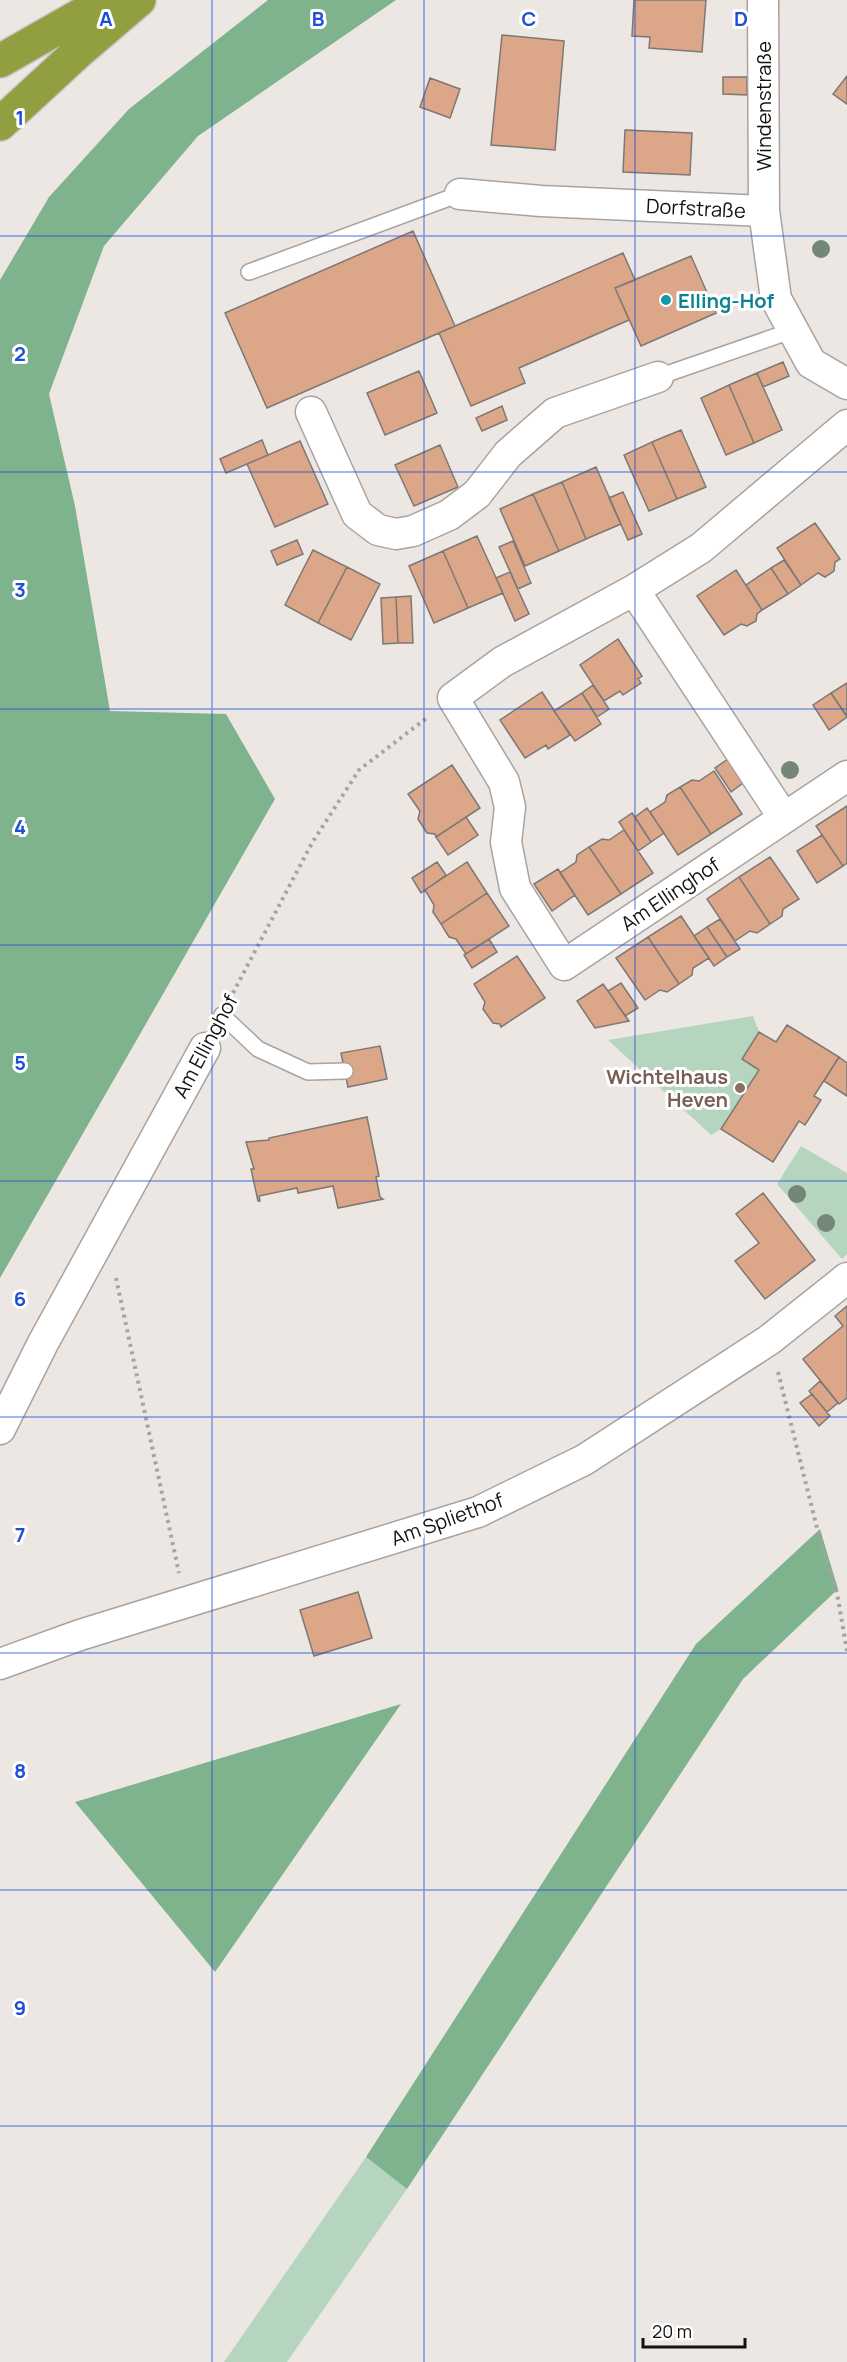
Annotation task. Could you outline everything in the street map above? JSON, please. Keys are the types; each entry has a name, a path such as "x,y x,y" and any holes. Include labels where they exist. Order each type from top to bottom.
{"highway":[{"path":"0,61 107,0"},
{"path":"0,124 139,0"}],"street":[{"name":"Windenstraße","path":"763,0 764,211"},
{"name":"Dorfstraße","path":"460,194 541,201 764,211 776,299 791,331 811,363 847,384"},
{"path":"311,412 357,514 378,530 396,534 413,531 449,515 477,494 508,454 555,413 658,377"},
{"path":"453,698 502,662 634,590 701,548 847,425"},
{"path":"634,590 784,818"},
{"name":"Am Ellinghof","path":"453,698 504,782 510,807 506,842 515,888 564,965 847,776"},
{"name":"Am Ellinghof","path":"0,1429 43,1343 205,1048"},
{"name":"Am Spliethof","path":"0,1664 80,1635 478,1512 584,1460 769,1340 847,1278"}],"lane":[{"path":"249,272 460,194"},
{"path":"658,377 791,331"},
{"path":"222,1015 258,1049 298,1068 308,1072 345,1071"}],"path":[{"name":"Am Ellinghof","path":"222,1015 312,843 359,770 453,698"},
{"path":"106,1228 185,1603"},
{"path":"769,1340 817,1528 837,1593 847,1651"}],"green space":[{"path":"268,0 396,0 198,136 104,246 49,394 75,506 110,711 226,714 275,799 0,1278 0,280 49,197 129,109"},
{"path":"753,1016 759,1032 742,1059 759,1070 721,1129 711,1135 608,1040"},
{"path":"801,1146 847,1173 847,1254 842,1259 777,1184"},
{"path":"820,1529 838,1589 743,1679 407,2189 366,2157 696,1644"},
{"path":"401,1704 215,1972 75,1802"},
{"path":"366,2157 407,2189 287,2362 224,2362"}],"building":[{"path":"634,0 706,0 702,52 649,48 650,37 632,36"},
{"path":"502,35 564,41 555,150 491,145"},
{"path":"847,76 847,104 833,94"},
{"path":"723,77 747,77 747,95 723,94"},
{"path":"430,78 460,89 450,118 420,107"},
{"path":"625,130 692,133 690,175 623,172"},
{"path":"413,231 455,326 267,408 225,313"},
{"path":"623,253 635,280 615,288 629,320 519,368 525,383 471,406 439,333"},
{"name":"Elling-Hof","path":"691,256 716,313 641,346 615,288"},
{"path":"783,362 789,376 763,387 757,373"},
{"path":"419,371 437,413 385,435 367,393"},
{"path":"757,373 782,430 754,443 729,385"},
{"path":"729,385 754,443 726,455 701,398"},
{"path":"502,406 507,420 482,431 476,418"},
{"path":"681,430 706,487 677,499 652,442"},
{"path":"262,440 268,455 226,473 220,459"},
{"path":"300,441 328,504 275,527 247,464"},
{"path":"652,442 677,499 649,511 624,455"},
{"path":"440,445 458,487 414,506 395,465"},
{"path":"596,467 621,524 586,539 562,482"},
{"path":"562,482 586,539 559,551 533,494"},
{"path":"623,492 642,534 628,540 609,498"},
{"path":"533,494 559,551 525,566 500,509"},
{"path":"815,523 840,559 835,562 834,571 825,577 818,573 801,585 777,548"},
{"path":"477,536 503,593 468,608 443,551"},
{"path":"297,540 303,554 277,565 271,551"},
{"path":"513,541 531,583 518,589 499,547"},
{"path":"313,550 347,567 318,623 285,605"},
{"path":"443,551 468,608 434,623 409,566"},
{"path":"784,560 801,585 788,594 771,568"},
{"path":"347,567 380,584 351,640 318,623"},
{"path":"771,568 788,594 762,610 746,585"},
{"path":"736,570 762,610 757,614 756,621 747,626 741,624 724,635 697,596"},
{"path":"510,572 529,614 515,621 496,578"},
{"path":"411,596 413,643 398,643 396,597"},
{"path":"396,597 398,643 383,644 381,598"},
{"path":"618,639 642,676 638,679 641,683 623,695 620,691 604,701 580,665"},
{"path":"847,683 847,716 831,693"},
{"path":"593,685 609,709 597,717 582,693"},
{"path":"542,692 570,735 548,749 546,745 525,758 500,720"},
{"path":"582,693 601,724 575,741 554,711"},
{"path":"831,693 847,717 829,730 813,705"},
{"path":"728,759 743,783 731,792 715,768"},
{"path":"452,765 480,808 436,837 435,834 427,833 418,819 420,811 408,794"},
{"path":"714,771 742,814 711,834 680,787 692,780 699,781"},
{"path":"680,787 711,834 678,855 650,812 665,802 667,795"},
{"path":"847,806 847,863 843,866 816,826"},
{"path":"647,808 664,833 651,842 635,817"},
{"path":"632,813 651,842 638,851 619,822"},
{"path":"466,817 478,835 448,855 436,837"},
{"path":"624,830 653,873 621,894 589,847 602,839 609,840"},
{"path":"822,835 843,866 817,883 797,851"},
{"path":"589,847 621,894 588,915 560,873 576,862 577,855"},
{"path":"770,857 799,899 783,909 782,916 770,924 739,877"},
{"path":"437,862 446,875 421,893 412,878"},
{"path":"467,862 487,893 441,924 433,912 434,905 425,890"},
{"path":"558,869 575,895 552,911 534,884"},
{"path":"739,877 770,924 757,933 750,931 735,941 707,899"},
{"path":"487,893 509,926 466,954 456,939 449,937 441,924"},
{"path":"681,916 709,958 693,968 692,975 679,984 648,937"},
{"path":"720,919 740,949 727,957 707,927"},
{"path":"707,927 727,957 714,966 694,936"},
{"path":"648,937 679,984 667,992 660,990 645,1000 616,958"},
{"path":"489,939 497,952 472,968 464,955"},
{"path":"517,956 545,998 501,1027 500,1024 493,1023 483,1009 485,1002 474,984"},
{"path":"621,983 638,1008 625,1016 608,991"},
{"path":"603,984 629,1021 595,1028 577,1001"},
{"path":"787,1025 839,1057 814,1096 821,1100 805,1125 799,1121 773,1162 721,1129 759,1070 742,1059 759,1032 776,1042"},
{"path":"380,1046 387,1079 348,1087 341,1053"},
{"path":"839,1057 847,1063 847,1096 824,1081"},
{"path":"367,1117 379,1176 376,1177 380,1197 383,1199 338,1208 333,1186 298,1193 297,1188 259,1196 260,1201 258,1201 251,1169 254,1169 246,1142 269,1140 269,1138"},
{"path":"763,1193 815,1260 765,1299 735,1261 759,1243 736,1214"},
{"path":"847,1306 847,1398 839,1404 803,1359 843,1326 835,1316"},
{"path":"820,1381 838,1403 827,1412 809,1391"},
{"path":"812,1394 830,1416 819,1426 800,1403"},
{"path":"358,1592 372,1638 314,1656 300,1610"}],"place":[{"name":"Elling-Hof","path":"666,300"},
{"name":"Wichtelhaus Heven","path":"740,1088"}]}
